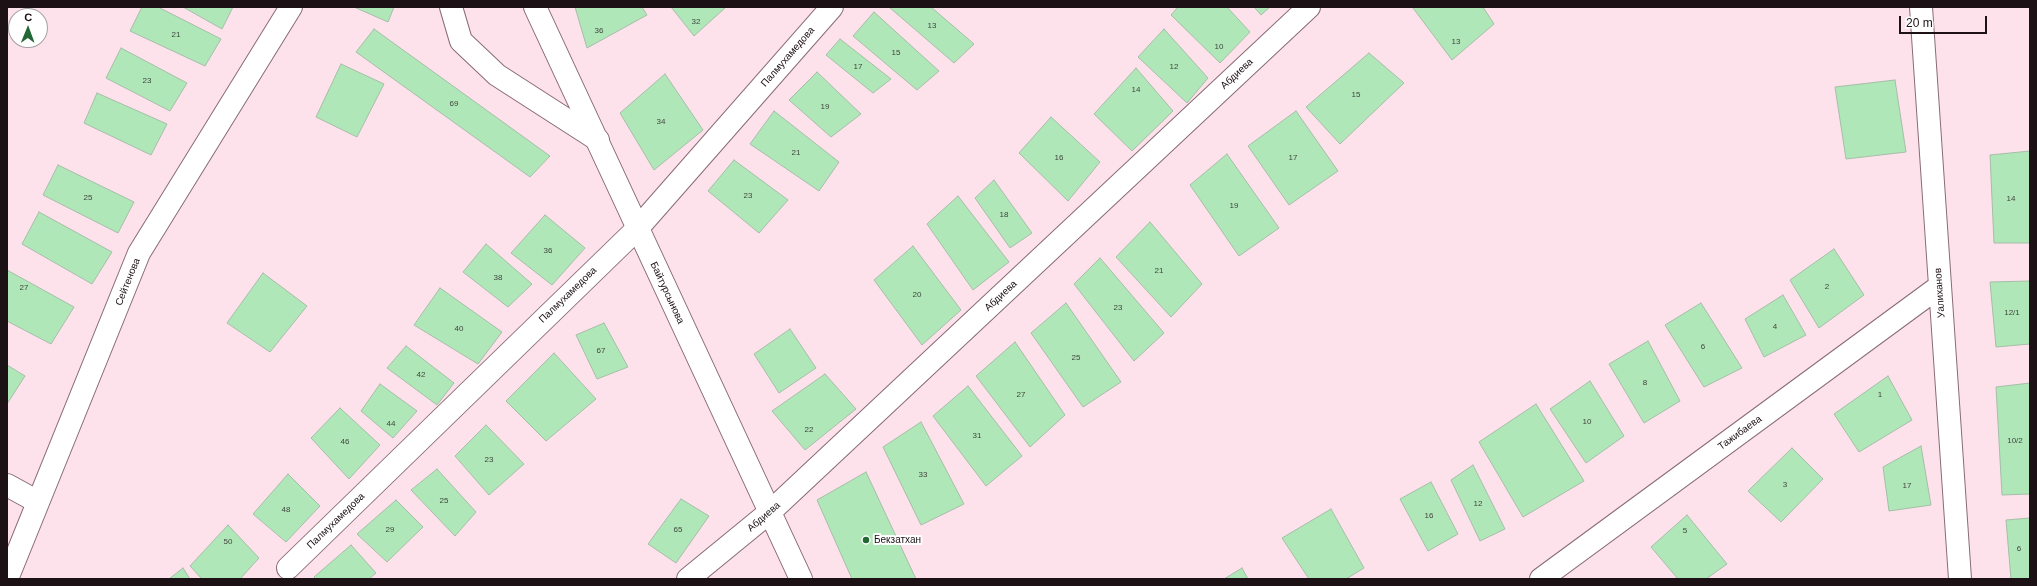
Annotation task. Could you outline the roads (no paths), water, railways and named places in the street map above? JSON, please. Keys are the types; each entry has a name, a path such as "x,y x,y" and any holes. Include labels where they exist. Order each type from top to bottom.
{"street":[{"name":"Сейтенова","path":"7,579 140,253 291,7"},
{"path":"451,7 461,42 497,75 598,140"},
{"name":"Байтурсынова","path":"535,7 598,140 637,229 771,511 801,579"},
{"name":"Палмухамедова","path":"288,568 637,229 832,7"},
{"name":"Абдиева","path":"688,579 771,511 1309,7"},
{"name":"Уалиханов","path":"1921,7 1960,579"},
{"name":"Тажибаева","path":"1541,579 1940,286"},
{"path":"7,485 38,502"}],"place":[{"name":"Бекзатхан","path":"866,540"}]}
